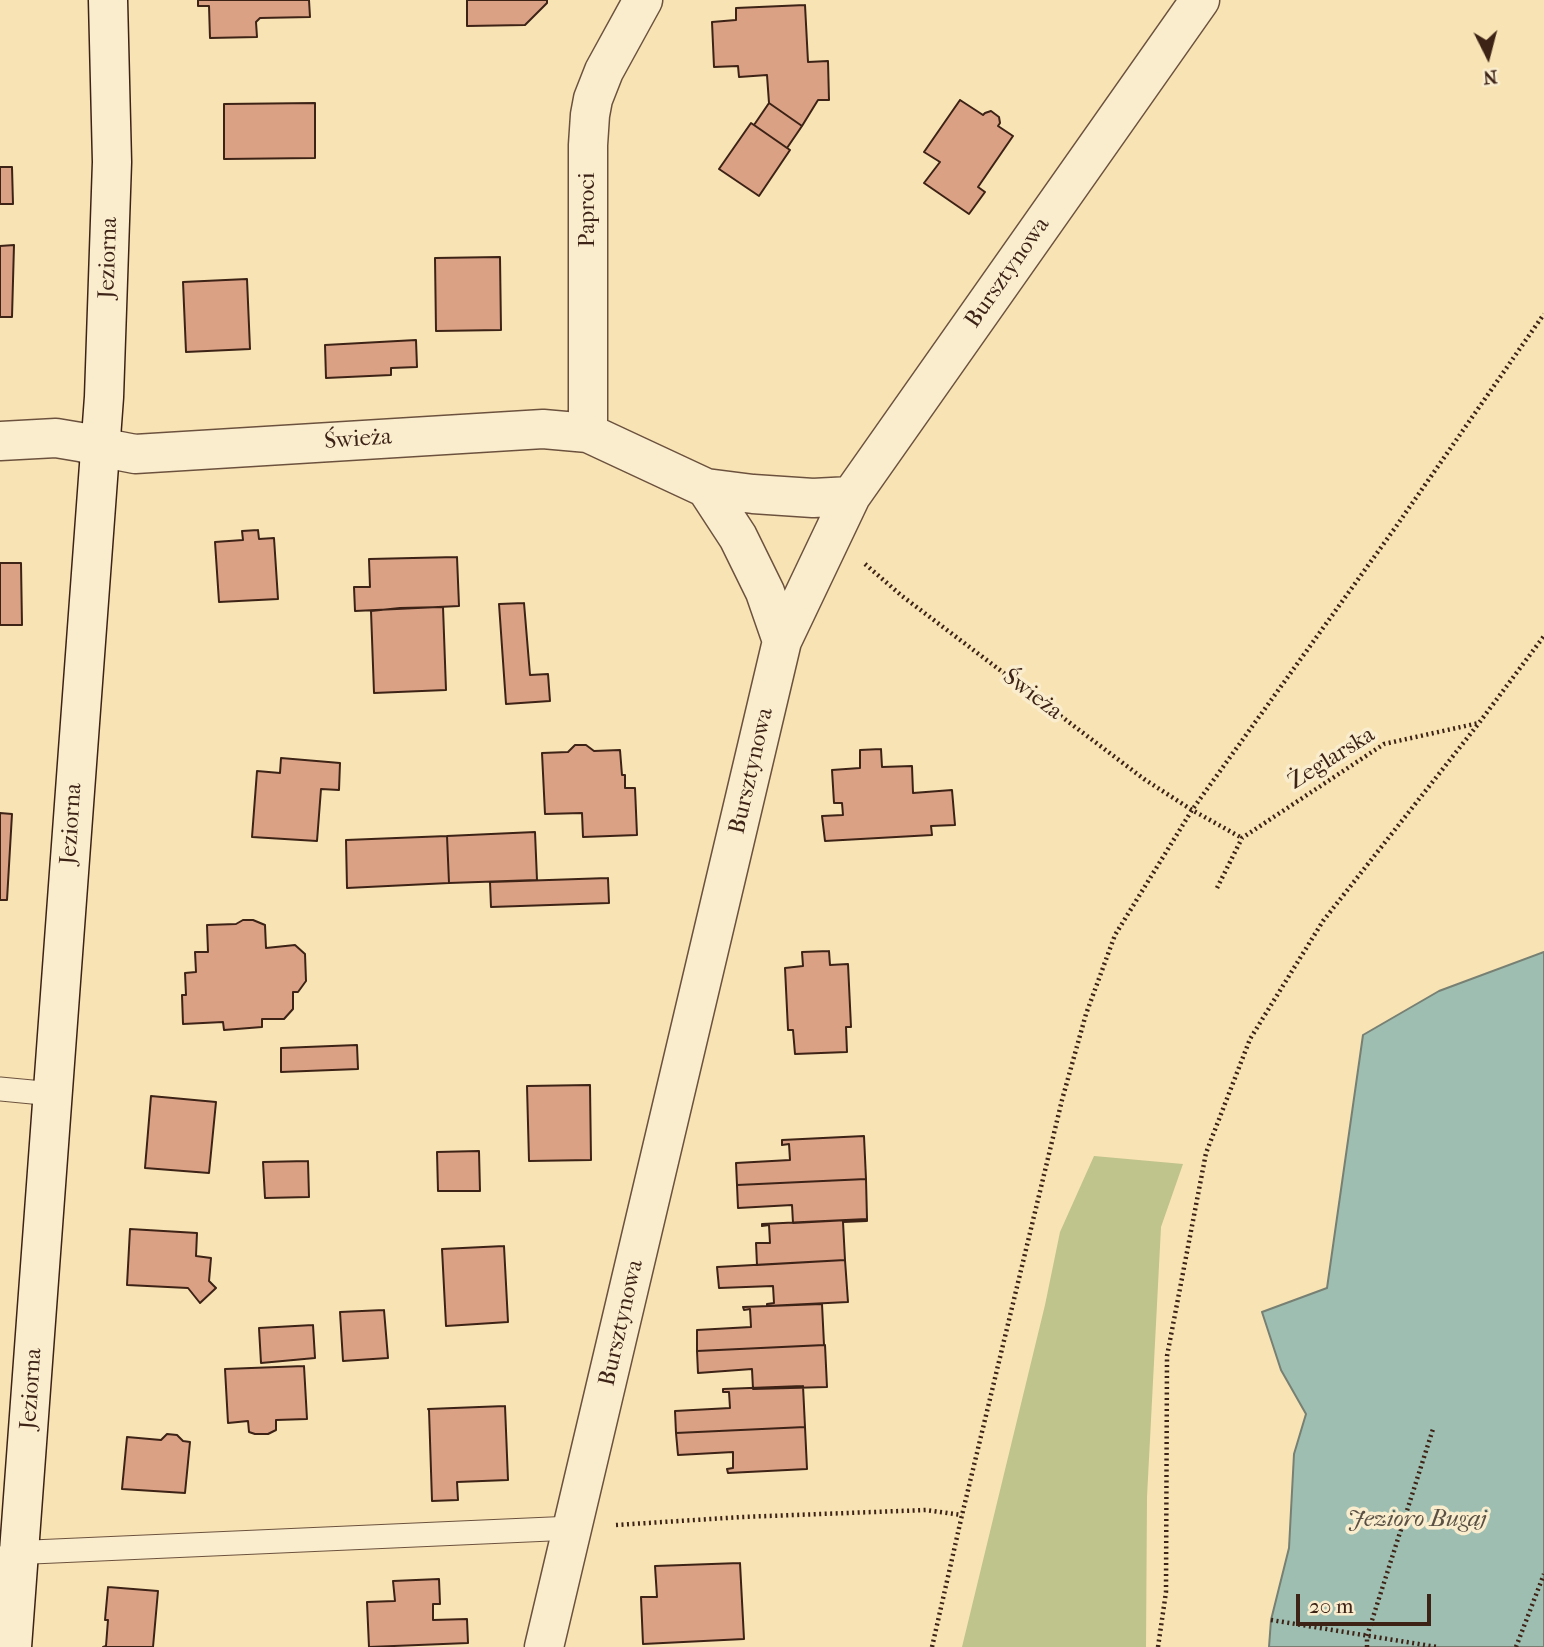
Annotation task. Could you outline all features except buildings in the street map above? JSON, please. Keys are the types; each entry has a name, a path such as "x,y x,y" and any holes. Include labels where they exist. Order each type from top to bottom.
{"street":[{"name":"Jeziorna","path":"12,1647 10,1553 53,1094 104,397 112,162 108,0"},
{"name":"Paproci","path":"588,433 590,115 604,71 643,0"},
{"name":"Bursztynowa","path":"544,1647 782,641 851,496 1200,0"},
{"name":"Świeża","path":"0,441 56,438 135,454 543,429 588,433 706,488 813,498 851,496"},
{"path":"706,488 749,559 765,592 782,641"}],"lane":[{"path":"0,1089 53,1094"},
{"path":"10,1553 573,1528"}],"path":[{"path":"932,1647 1062,1100 1086,1014 1115,936 1192,810 1395,528 1544,314"},
{"name":"Świeża","path":"833,536 902,596 1144,779 1242,838"},
{"path":"1158,1647 1166,1592 1167,1356 1206,1153 1250,1039 1323,921 1544,636"},
{"name":"Żeglarska","path":"1217,888 1242,838 1384,744 1479,723"},
{"path":"1367,1647 1367,1636 1433,1429"},
{"path":"573,1528 742,1517 926,1510 962,1515"},
{"path":"1516,1647 1544,1574"},
{"path":"1271,1620 1437,1647"}],"green space":[{"path":"1094,1156 1183,1164 1161,1227 1147,1497 1146,1647 962,1647 1045,1305 1060,1232"}],"water":[{"name":"Jezioro Bugaj","path":"1544,952 1544,1647 1269,1647 1271,1620 1289,1548 1294,1454 1306,1414 1281,1370 1262,1312 1327,1288 1363,1035 1439,991"}]}
